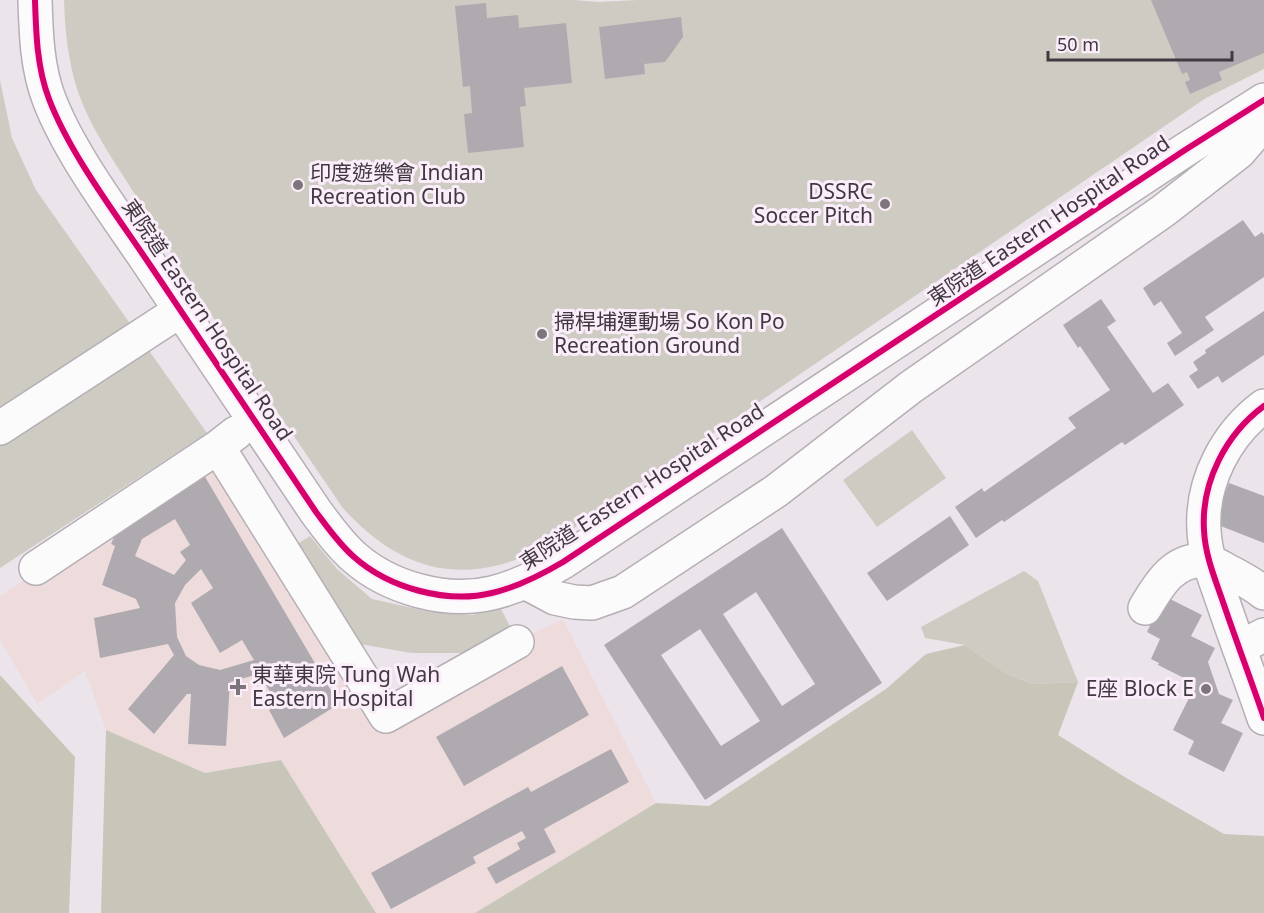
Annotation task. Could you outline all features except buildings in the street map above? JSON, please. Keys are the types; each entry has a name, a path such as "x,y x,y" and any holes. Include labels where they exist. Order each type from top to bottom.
{"street":[{"name":"東院道 Eastern Hospital Road","path":"35,0 39,54 49,100 63,129 95,183 254,420 335,538 354,557 372,571 392,581 416,590 441,595 489,594 525,582 563,562 1264,100"},
{"name":"東院道 Eastern Hospital Road","path":"525,582 555,598 574,602 592,603 623,592 776,491 911,387 1163,211 1239,152 1264,123"},
{"path":"0,428 180,310"},
{"path":"1264,406 1252,415 1231,438 1215,467 1206,497 1204,530 1209,561 1252,641 1264,715"},
{"path":"36,568 218,447 254,420"},
{"path":"218,447 386,716 517,642"},
{"path":"1145,608 1158,585 1171,571 1190,562 1209,561 1254,585 1264,593"}],"shaded area":[{"path":"64,0 574,0 599,2 637,0 1264,0 1264,69 1206,98 549,545 519,559 491,567 464,570 438,568 413,560 389,548 365,530 342,507 190,281 90,120 71,67"},
{"path":"0,80 12,138 36,190 207,433 0,568"},
{"path":"912,430 946,478 877,527 843,480"},
{"name":"東華東院 Tung Wah Eastern Hospital","path":"229,448 373,674 394,695 441,677 563,619 656,803 475,913 376,913 281,760 205,773 106,730 85,671 37,704 0,640 0,596"},
{"path":"310,536 337,569 372,599 426,611 472,615 500,607 513,632 462,653 411,653 354,643 297,544"},
{"path":"1024,571 1038,581 1078,682 1033,684 1007,674 965,645 925,638 921,627"},
{"path":"965,645 1007,674 1033,684 1078,682 1058,735 1128,779 1224,834 1264,836 1264,913 475,913 656,803 709,806 886,689 926,654"},
{"path":"0,675 75,757 69,913 0,913"},
{"path":"106,730 205,773 281,760 376,913 101,913"}],"cycle path":[{"path":"35,0 42,75 49,99 69,141 108,203 316,512 343,547 368,568 401,585 437,595 474,596 492,593 529,580 563,562 1264,100"},
{"path":"1264,406 1250,417 1228,445 1212,477 1204,512 1206,549 1211,568 1264,718"}],"place":[{"name":"印度遊樂會 Indian Recreation Club","path":"298,185"},
{"name":"DSSRC Soccer Pitch","path":"885,204"},
{"name":"掃桿埔運動場 So Kon Po Recreation Ground","path":"542,334"},
{"name":"東華東院 Tung Wah Eastern Hospital","path":"238,687"},
{"name":"E座 Block E","path":"1206,689"}]}
